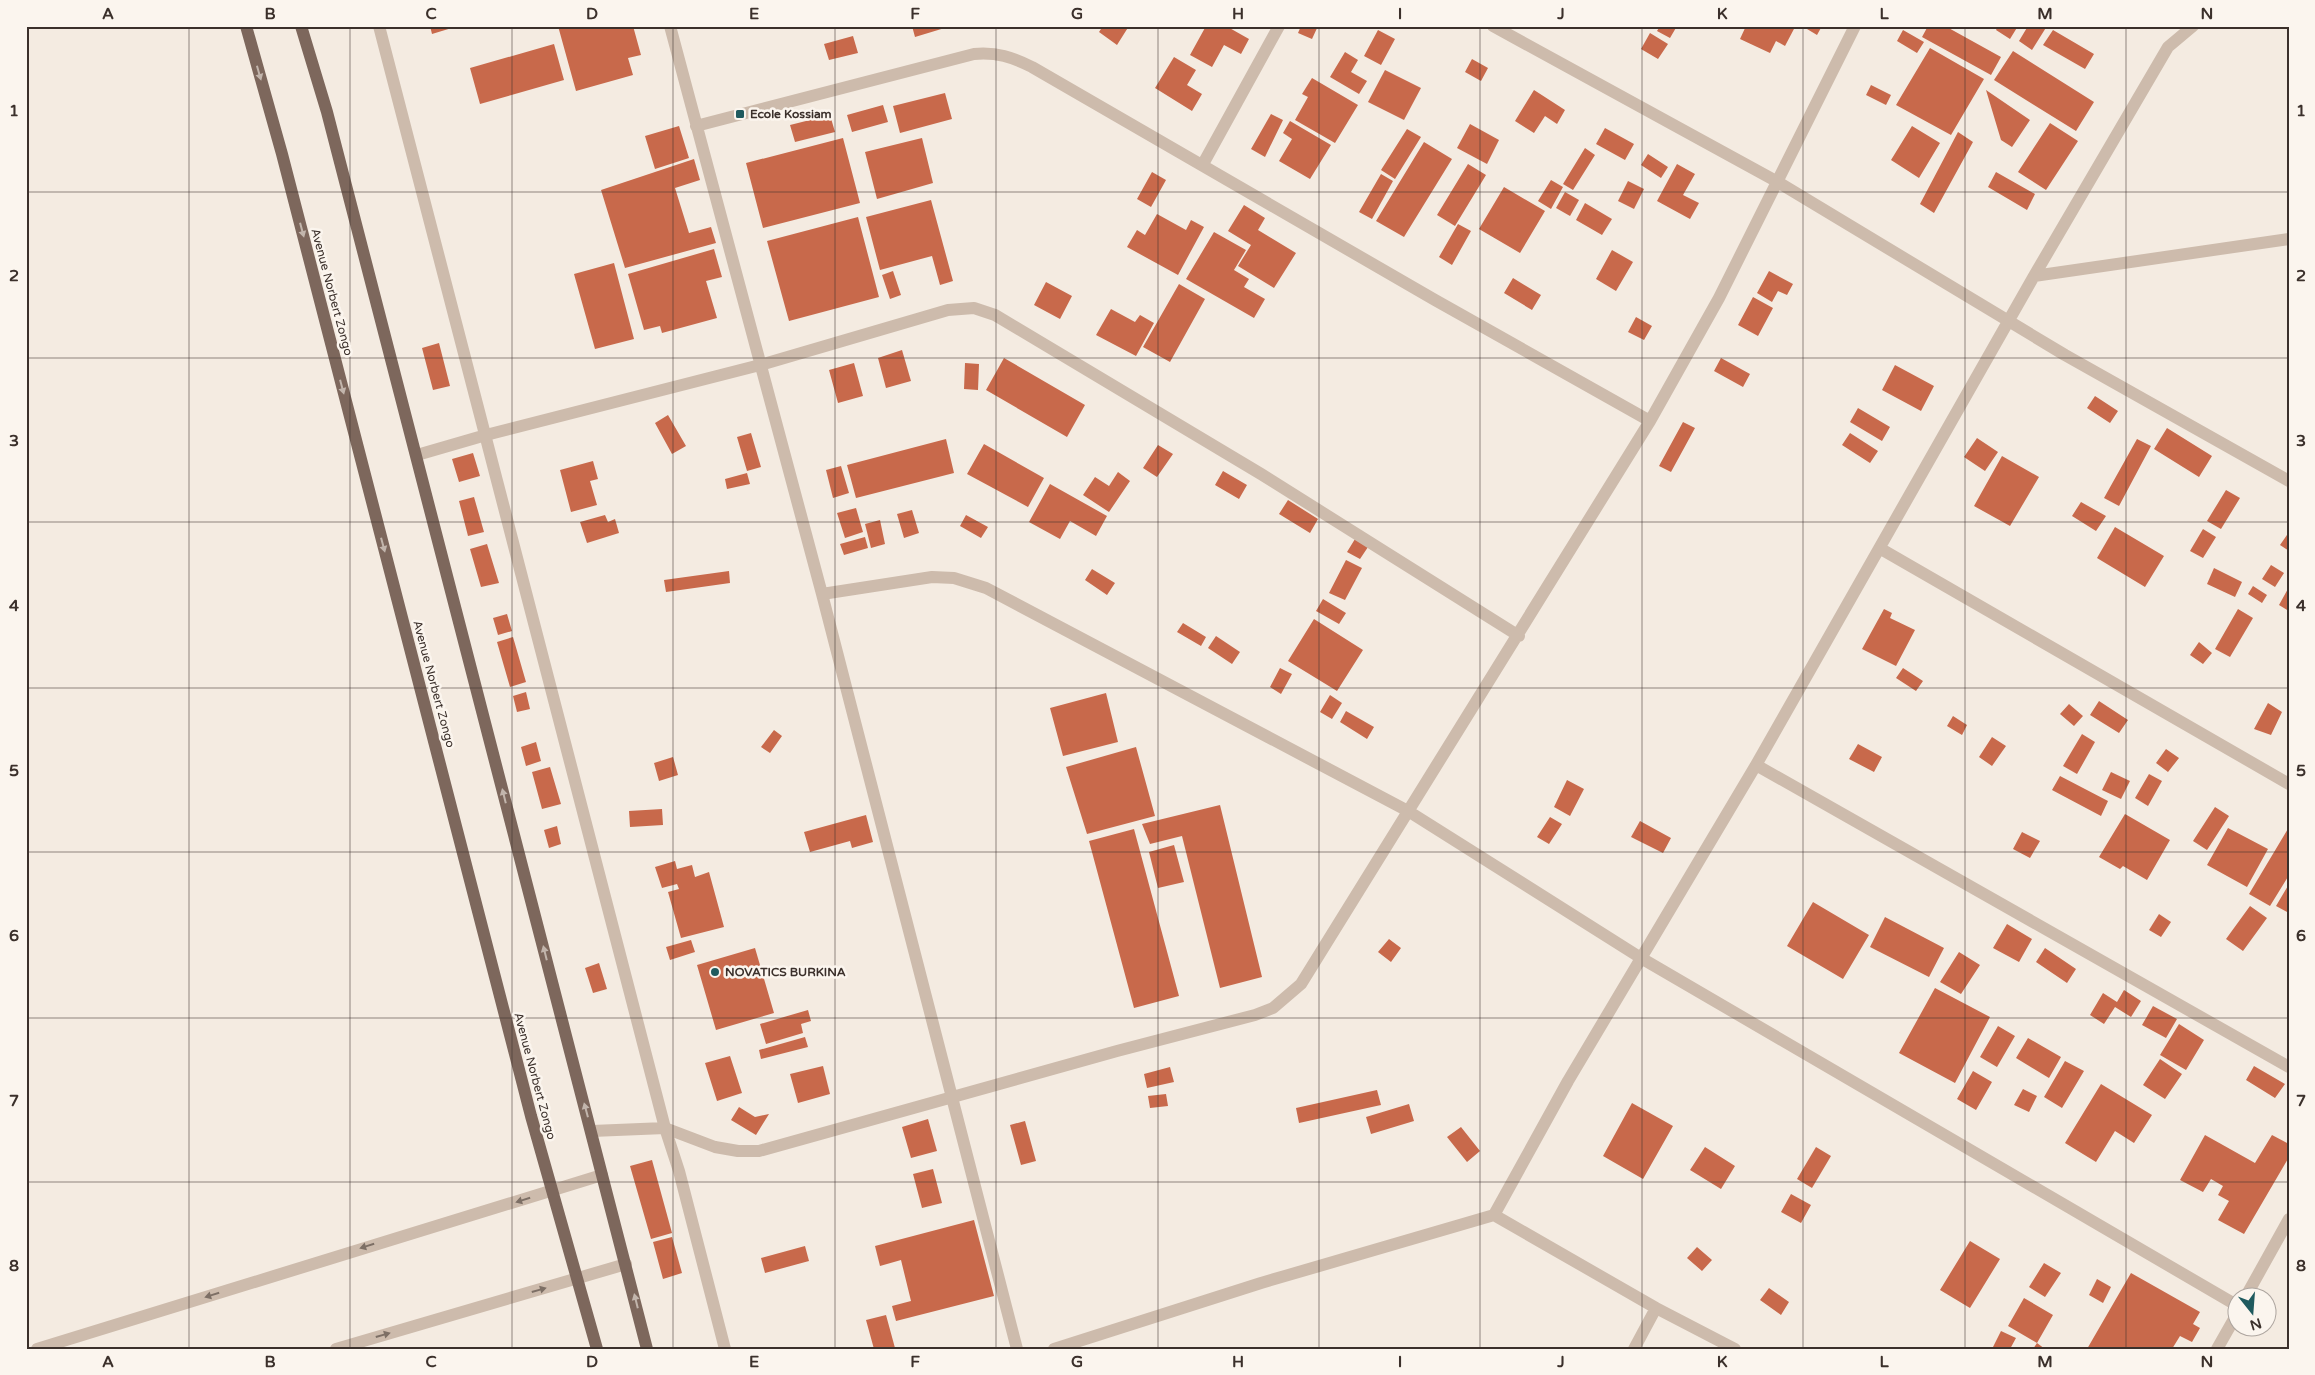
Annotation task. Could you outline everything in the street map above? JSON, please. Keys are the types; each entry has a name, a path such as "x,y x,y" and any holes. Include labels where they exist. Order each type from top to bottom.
{"main road":[{"name":"Avenue Norbert Zongo","path":"246,26 282,154 531,1116 597,1349"},
{"path":"301,26 327,112 417,455 647,1349"}],"street":[{"path":"379,26 665,1128 679,1171 725,1349"},
{"path":"670,26 822,594 1017,1349"},
{"path":"1203,164 1279,26"},
{"path":"1493,26 1776,181 2010,322 2289,481"},
{"path":"592,1131 665,1128 687,1134 715,1147 738,1151 759,1151 1255,1015 1273,1008 1302,984 1650,421 1719,298 1855,26"},
{"path":"1054,1349 1261,1283 1494,1215 1568,1081 1756,765 2010,322 2034,276 2168,47 2193,26"},
{"path":"696,126 974,54 989,53 1014,58 1203,164 1435,300 1650,421"},
{"path":"2034,276 2289,239"},
{"path":"417,455 486,435 760,365 948,310 974,308 995,315 1261,474 1518,636"},
{"path":"1880,549 2289,784"},
{"path":"822,594 932,577 954,578 986,588 1408,812 1641,958 2228,1300"},
{"path":"1756,765 2289,1067"},
{"path":"36,1349 602,1175"},
{"path":"1494,1215 1656,1308 1735,1349"},
{"path":"2251,1288 2289,1219"},
{"path":"336,1349 626,1264"},
{"path":"1634,1349 1656,1308"},
{"path":"2217,1349 2228,1330"}],"building":[{"path":"430,26 455,26 455,27 432,34"},
{"path":"558,26 633,26 641,55 628,58 633,75 576,91"},
{"path":"912,26 948,26 948,27 915,37"},
{"path":"1103,26 1129,26 1117,45 1099,32"},
{"path":"1206,26 1226,26 1249,39 1241,54 1224,45 1212,67 1190,55"},
{"path":"1301,26 1318,26 1312,39 1298,33"},
{"path":"1660,26 1677,26 1670,38 1657,31"},
{"path":"1746,26 1795,27 1785,46 1776,41 1770,53 1740,39"},
{"path":"1802,26 1822,26 1817,35"},
{"path":"1928,26 1945,26 2001,57 1991,75 1922,37"},
{"path":"1998,26 2018,26 2010,39 1996,30"},
{"path":"2028,26 2047,26 2032,50 2019,41"},
{"path":"1378,30 1395,39 1381,65 1364,56"},
{"path":"1903,30 1924,42 1917,53 1897,41"},
{"path":"2053,30 2094,54 2085,69 2043,45"},
{"path":"1650,33 1668,44 1658,59 1641,49"},
{"path":"853,36 858,53 829,60 824,44"},
{"path":"554,44 564,80 480,104 470,68"},
{"path":"1930,48 1984,79 1951,135 1896,105"},
{"path":"2013,51 2094,102 2076,131 1994,80"},
{"path":"1345,52 1358,60 1351,72 1367,81 1359,94 1330,77"},
{"path":"1174,57 1196,70 1187,85 1202,94 1192,111 1155,88"},
{"path":"1472,59 1488,68 1481,81 1465,72"},
{"path":"1385,70 1421,88 1404,120 1368,102"},
{"path":"1312,78 1358,105 1335,143 1295,120 1308,97 1302,94"},
{"path":"1871,85 1891,95 1886,105 1866,95"},
{"path":"1534,90 1565,110 1557,124 1545,116 1534,133 1515,121"},
{"path":"1986,90 2030,120 2012,147 2001,140"},
{"path":"945,93 952,119 900,133 893,106"},
{"path":"883,105 888,122 852,132 847,115"},
{"path":"1271,114 1283,120 1265,157 1251,149"},
{"path":"830,115 835,132 795,142 790,125"},
{"path":"1290,121 1331,145 1310,179 1279,161 1292,139 1283,133"},
{"path":"2050,123 2078,141 2046,190 2018,172"},
{"path":"1470,124 1499,140 1487,164 1457,148"},
{"path":"679,126 689,158 655,169 645,136"},
{"path":"1912,126 1940,143 1919,178 1891,160"},
{"path":"1605,128 1634,144 1625,160 1596,144"},
{"path":"1407,129 1421,137 1395,179 1381,170"},
{"path":"1958,132 1973,142 1934,213 1920,204"},
{"path":"843,138 860,203 763,228 746,163"},
{"path":"922,138 933,183 877,199 865,152"},
{"path":"1424,142 1452,159 1404,237 1376,221"},
{"path":"1585,148 1595,155 1573,190 1563,184"},
{"path":"1648,154 1668,167 1661,178 1641,165"},
{"path":"694,159 700,180 675,188 689,233 711,227 716,243 625,268 601,190"},
{"path":"1468,164 1486,175 1455,226 1437,215"},
{"path":"1677,164 1695,174 1683,195 1699,203 1690,219 1657,201"},
{"path":"1152,172 1166,180 1151,207 1137,199"},
{"path":"1996,172 2035,194 2027,210 1988,187"},
{"path":"1381,174 1393,181 1372,219 1359,212"},
{"path":"1551,180 1563,187 1551,209 1538,201"},
{"path":"1628,181 1644,189 1634,209 1618,201"},
{"path":"1504,187 1545,211 1520,253 1479,229"},
{"path":"1565,192 1579,200 1570,216 1556,208"},
{"path":"931,200 953,281 940,285 932,256 880,270 866,217"},
{"path":"1585,203 1612,219 1602,235 1576,220"},
{"path":"1244,205 1265,218 1258,230 1296,253 1274,288 1238,266 1251,245 1228,231"},
{"path":"1157,214 1186,230 1191,220 1204,227 1178,275 1127,247 1137,230 1145,235"},
{"path":"858,217 879,297 789,321 767,241"},
{"path":"1458,224 1471,231 1452,265 1439,257"},
{"path":"1214,232 1246,250 1234,270 1249,279 1244,287 1265,299 1254,318 1186,279"},
{"path":"714,249 722,277 706,281 717,318 662,333 660,326 644,330 628,274"},
{"path":"1612,250 1633,262 1616,291 1596,279"},
{"path":"614,263 634,339 595,349 574,274"},
{"path":"893,271 901,295 890,299 882,275"},
{"path":"1769,271 1793,284 1787,295 1778,291 1772,302 1757,293"},
{"path":"1513,278 1541,295 1532,310 1504,293"},
{"path":"1046,282 1072,296 1060,319 1034,305"},
{"path":"1179,284 1205,299 1170,362 1143,347"},
{"path":"1753,297 1773,308 1758,336 1738,325"},
{"path":"1111,309 1135,322 1140,315 1154,323 1136,356 1096,335"},
{"path":"1636,317 1652,326 1644,340 1628,332"},
{"path":"439,343 450,386 433,390 422,348"},
{"path":"902,350 911,381 886,388 878,358"},
{"path":"1004,358 1085,405 1067,437 986,390"},
{"path":"1721,358 1750,374 1743,387 1714,371"},
{"path":"854,363 863,396 838,403 829,370"},
{"path":"965,363 979,364 978,390 964,389"},
{"path":"1895,365 1934,386 1921,411 1882,390"},
{"path":"2095,396 2118,411 2110,423 2087,408"},
{"path":"1858,408 1890,427 1882,441 1850,422"},
{"path":"668,415 686,446 672,454 655,423"},
{"path":"1683,422 1695,428 1671,472 1659,466"},
{"path":"2167,428 2212,456 2199,477 2154,449"},
{"path":"751,433 761,467 747,471 737,437"},
{"path":"1850,433 1878,451 1870,463 1842,445"},
{"path":"1977,438 1998,452 1985,471 1964,457"},
{"path":"946,439 954,473 856,498 847,465"},
{"path":"2137,439 2151,446 2119,506 2104,498"},
{"path":"984,444 1044,478 1028,507 967,474"},
{"path":"1158,445 1173,454 1157,477 1143,468"},
{"path":"473,453 480,476 459,482 452,459"},
{"path":"2002,456 2039,477 2010,526 1974,506"},
{"path":"593,461 598,479 590,481 597,505 571,512 560,470"},
{"path":"841,466 849,493 833,498 826,470"},
{"path":"1223,471 1247,485 1239,499 1215,485"},
{"path":"1118,472 1130,481 1109,512 1083,495 1095,477 1109,486"},
{"path":"747,473 750,484 727,489 725,479"},
{"path":"1050,484 1107,516 1096,536 1070,521 1060,539 1029,522"},
{"path":"2226,490 2240,498 2221,529 2207,521"},
{"path":"474,497 484,532 468,536 459,501"},
{"path":"1288,500 1318,519 1310,533 1279,514"},
{"path":"2081,502 2106,516 2096,531 2072,516"},
{"path":"856,508 863,532 845,538 837,513"},
{"path":"912,510 919,533 904,538 897,514"},
{"path":"605,515 608,522 615,519 619,533 587,543 580,522"},
{"path":"966,515 988,527 981,538 960,526"},
{"path":"880,520 885,544 871,548 865,524"},
{"path":"2115,527 2164,556 2145,587 2097,558"},
{"path":"2203,529 2216,537 2203,558 2190,551"},
{"path":"2289,532 2289,551 2280,545"},
{"path":"865,537 868,548 844,555 840,544"},
{"path":"1355,539 1368,547 1360,559 1347,552"},
{"path":"487,544 499,583 481,587 470,549"},
{"path":"1346,560 1362,568 1345,600 1329,593"},
{"path":"2271,565 2284,573 2275,587 2262,579"},
{"path":"2214,568 2242,582 2235,597 2207,584"},
{"path":"1092,569 1115,583 1107,595 1085,580"},
{"path":"729,571 730,583 666,592 664,580"},
{"path":"2253,586 2267,595 2262,603 2248,594"},
{"path":"2289,587 2289,611 2279,605"},
{"path":"1323,599 1346,613 1339,624 1316,611"},
{"path":"1884,609 1892,613 1890,618 1915,630 1896,666 1862,649"},
{"path":"2238,609 2253,618 2230,657 2215,649"},
{"path":"507,614 512,631 498,635 493,618"},
{"path":"1314,619 1363,650 1337,691 1288,661"},
{"path":"1183,623 1206,637 1201,646 1177,632"},
{"path":"1216,636 1240,652 1232,664 1208,648"},
{"path":"513,637 526,682 510,687 497,642"},
{"path":"2199,642 2212,653 2203,664 2190,655"},
{"path":"1280,668 1292,674 1281,694 1270,687"},
{"path":"1903,668 1923,681 1916,691 1896,678"},
{"path":"526,692 530,709 517,712 513,696"},
{"path":"1106,693 1118,742 1063,756 1050,708"},
{"path":"1330,695 1342,703 1332,719 1320,712"},
{"path":"2099,701 2128,720 2119,733 2090,715"},
{"path":"2268,703 2282,712 2271,735 2254,729"},
{"path":"2069,704 2083,716 2074,726 2060,714"},
{"path":"1346,711 1374,727 1367,739 1340,722"},
{"path":"1953,716 1967,725 1962,735 1947,726"},
{"path":"774,730 782,736 770,753 761,747"},
{"path":"2082,734 2095,742 2077,774 2063,766"},
{"path":"1992,737 2006,746 1992,766 1979,757"},
{"path":"536,742 541,761 526,766 521,747"},
{"path":"1858,744 1882,757 1874,772 1849,759"},
{"path":"1136,747 1155,816 1087,834 1066,767"},
{"path":"2166,749 2179,758 2168,772 2156,763"},
{"path":"673,757 678,775 659,781 654,763"},
{"path":"550,767 561,804 542,809 532,772"},
{"path":"2111,772 2130,781 2121,799 2102,790"},
{"path":"2149,774 2162,781 2148,806 2135,798"},
{"path":"2060,776 2108,801 2101,816 2052,790"},
{"path":"1567,780 1584,789 1570,816 1554,807"},
{"path":"1220,805 1262,977 1220,988 1182,836 1150,844 1142,824"},
{"path":"2215,807 2229,816 2207,850 2193,841"},
{"path":"662,809 663,825 630,827 629,811"},
{"path":"2125,814 2170,840 2147,880 2123,866 2120,869 2099,857"},
{"path":"866,815 873,842 852,848 850,841 810,852 804,832"},
{"path":"1550,817 1562,824 1549,844 1537,837"},
{"path":"1640,821 1671,838 1663,853 1631,837"},
{"path":"557,826 561,844 549,848 544,830"},
{"path":"2289,827 2289,875 2270,906 2249,894"},
{"path":"2228,828 2268,849 2247,887 2207,865"},
{"path":"1134,829 1179,996 1134,1008 1089,841"},
{"path":"2022,832 2040,841 2030,858 2013,849"},
{"path":"1174,845 1184,882 1158,888 1149,852"},
{"path":"675,861 677,869 692,865 695,877 709,872 724,927 681,938 668,892 679,889 677,884 662,888 655,867"},
{"path":"2289,884 2289,913 2276,906"},
{"path":"1813,902 1869,935 1843,979 1787,946"},
{"path":"2250,906 2267,918 2243,951 2226,939"},
{"path":"2159,914 2171,922 2161,937 2149,930"},
{"path":"1885,917 1944,948 1929,977 1870,947"},
{"path":"2007,924 2032,939 2019,962 1993,948"},
{"path":"1389,939 1401,948 1391,962 1378,952"},
{"path":"691,940 695,952 670,960 666,947"},
{"path":"755,948 774,1013 716,1030 697,965"},
{"path":"2045,948 2076,969 2067,983 2036,962"},
{"path":"1959,952 1980,965 1961,994 1940,982"},
{"path":"599,963 607,989 593,993 585,968"},
{"path":"1935,988 1990,1017 1955,1083 1899,1053"},
{"path":"2124,990 2141,1001 2131,1017 2115,1007 2104,1024 2090,1015 2103,993 2117,1002"},
{"path":"2153,1006 2177,1019 2166,1038 2142,1025"},
{"path":"808,1010 811,1021 801,1024 803,1033 766,1044 760,1024"},
{"path":"2179,1024 2204,1040 2186,1070 2160,1055"},
{"path":"1998,1026 2015,1036 1997,1067 1980,1057"},
{"path":"805,1037 808,1047 761,1059 759,1050"},
{"path":"2028,1038 2061,1057 2049,1078 2016,1058"},
{"path":"730,1056 742,1093 717,1101 705,1063"},
{"path":"2160,1059 2182,1074 2165,1099 2143,1085"},
{"path":"2065,1061 2084,1071 2062,1108 2044,1097"},
{"path":"823,1066 830,1094 798,1103 790,1074"},
{"path":"2254,1066 2285,1084 2275,1098 2246,1080"},
{"path":"1170,1067 1174,1082 1147,1088 1144,1074"},
{"path":"1973,1071 1992,1082 1976,1110 1957,1099"},
{"path":"2101,1084 2152,1115 2134,1143 2115,1131 2096,1162 2065,1143"},
{"path":"2023,1089 2037,1096 2029,1112 2014,1105"},
{"path":"1377,1090 1381,1105 1299,1123 1296,1108"},
{"path":"1166,1094 1168,1106 1150,1108 1148,1096"},
{"path":"1632,1103 1673,1126 1643,1179 1603,1156"},
{"path":"1409,1104 1414,1121 1371,1134 1366,1117"},
{"path":"739,1107 755,1117 769,1114 756,1135 731,1120"},
{"path":"928,1119 937,1151 911,1158 902,1127"},
{"path":"1025,1121 1036,1161 1021,1165 1010,1125"},
{"path":"1461,1127 1480,1151 1467,1162 1447,1137"},
{"path":"2205,1135 2255,1163 2272,1135 2289,1144 2289,1157 2244,1234 2218,1220 2229,1201 2218,1195 2223,1186 2211,1179 2203,1192 2180,1180"},
{"path":"1705,1147 1735,1166 1721,1189 1690,1170"},
{"path":"1816,1147 1831,1156 1812,1188 1797,1179"},
{"path":"652,1160 672,1233 651,1239 630,1166"},
{"path":"933,1169 942,1203 922,1208 913,1174"},
{"path":"1791,1194 1811,1205 1801,1223 1781,1212"},
{"path":"974,1220 994,1296 896,1321 892,1306 911,1301 901,1260 880,1266 875,1246"},
{"path":"672,1237 682,1273 663,1279 653,1242"},
{"path":"1970,1241 2000,1259 1970,1308 1940,1290"},
{"path":"805,1246 809,1261 765,1273 761,1258"},
{"path":"1697,1247 1712,1260 1702,1271 1687,1258"},
{"path":"2044,1263 2061,1273 2045,1297 2029,1287"},
{"path":"2131,1273 2200,1312 2193,1324 2200,1328 2192,1342 2180,1336 2172,1349 2087,1349"},
{"path":"2097,1279 2111,1287 2103,1303 2089,1295"},
{"path":"1769,1288 1789,1302 1781,1315 1760,1300"},
{"path":"2024,1298 2053,1315 2037,1343 2008,1326"},
{"path":"886,1315 895,1348 874,1349 866,1320"},
{"path":"2001,1331 2016,1338 2010,1349 1992,1349"},
{"path":"2037,1343 2045,1349 2033,1349"}],"place":[{"name":"Ecole Kossiam","path":"740,114"},
{"name":"NOVATICS BURKINA","path":"715,972"}]}
